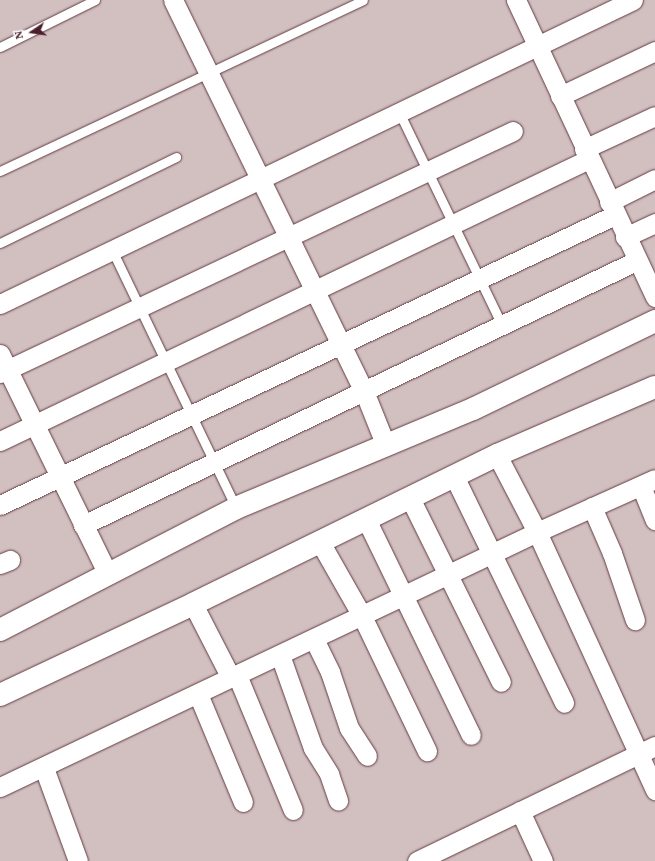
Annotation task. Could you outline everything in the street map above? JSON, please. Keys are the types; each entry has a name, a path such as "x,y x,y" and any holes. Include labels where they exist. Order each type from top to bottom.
{"street":[{"path":"173,0 364,391 386,446"},
{"path":"516,0 636,261 655,297"},
{"path":"0,304 633,0"},
{"path":"560,96 655,51"},
{"path":"0,441 453,224 587,154 655,116"},
{"path":"108,574 83,526 60,476 3,366 139,308 513,131"},
{"path":"0,505 480,279 612,208 655,180"},
{"path":"625,237 655,222"},
{"path":"83,526 636,261"},
{"path":"0,630 236,508 473,409 655,321"},
{"path":"0,695 193,604 497,455 655,387"},
{"path":"497,455 537,532 655,790"},
{"path":"454,476 564,703"},
{"path":"0,787 44,768 280,654 448,576 537,532 648,483 655,520"},
{"path":"410,498 501,682"},
{"path":"592,507 612,553 635,620"},
{"path":"366,519 471,735"},
{"path":"320,542 362,616 426,751"},
{"path":"193,604 234,677 294,810"},
{"path":"314,639 330,672 349,728 367,756"},
{"path":"280,654 313,748 328,774 338,800"},
{"path":"198,694 242,802"},
{"path":"417,861 655,746"},
{"path":"44,768 78,861"},
{"path":"520,811 543,861"}],"lane":[{"path":"0,47 95,0"},
{"path":"0,171 363,0"},
{"path":"399,112 502,325"},
{"path":"0,243 176,157"},
{"path":"112,250 213,463 236,508"}],"shaded area":[{"path":"0,0 655,0 655,861 0,861"}]}
